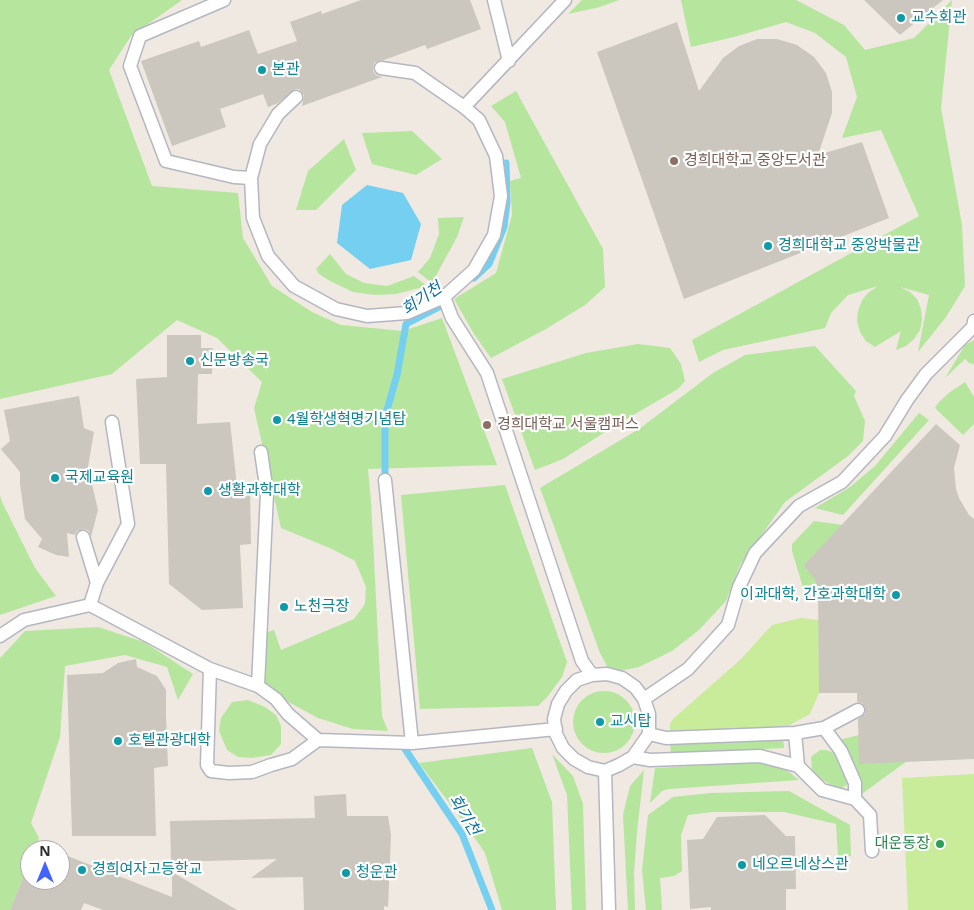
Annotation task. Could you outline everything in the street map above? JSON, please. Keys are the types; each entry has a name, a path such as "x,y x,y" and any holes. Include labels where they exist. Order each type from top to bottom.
{"lane":[{"path":"224,0 140,36 130,66 166,160 234,177 251,178"},
{"path":"494,0 509,61"},
{"path":"464,107 565,0"},
{"path":"296,97 278,114 260,144 251,178 253,218 268,256 294,286 336,309 367,316 408,313 445,298 474,270 494,235 501,196 496,156 479,120 464,107 415,73 381,68"},
{"path":"445,298 452,318 487,373 582,661 592,675"},
{"path":"644,699 688,669 728,625 739,587 755,553 798,506 842,482 885,436 907,400 926,374 974,325"},
{"path":"90,605 97,583 128,524 112,422"},
{"path":"258,686 267,492 261,452"},
{"path":"385,480 412,743"},
{"path":"83,537 97,583"},
{"path":"0,636 24,620 90,605 210,669 258,686 276,699 288,714 318,740"},
{"path":"210,669 207,765 211,771 229,773 252,772 271,764 292,759 318,740 412,743 556,729"},
{"path":"607,674 622,678 635,687 644,699 649,714 649,734 633,757 605,771 574,759 563,748 556,734 554,719 558,704 566,691 577,680 592,675 607,674"},
{"path":"649,734 666,738 795,733 824,728 858,710"},
{"path":"824,728 841,751 855,783 855,799"},
{"path":"795,733 798,766"},
{"path":"633,757 650,760 760,756 798,766 822,790 855,799 870,816 872,851"},
{"path":"605,771 609,910"}],"green space":[{"path":"0,0 182,0 131,36 109,70 152,186 238,193 243,238 272,286 312,312 341,325 403,331 442,318 497,465 368,469 382,716 388,731 353,729 318,718 283,699 264,682 265,633 274,630 281,650 354,619 365,604 366,587 355,561 332,549 281,528 254,408 262,382 217,338 177,320 112,374 0,399"},
{"path":"582,0 619,0 600,7 568,14"},
{"path":"681,0 796,0 844,25 865,50 914,38 952,0 941,108 962,225 965,286 946,317 918,352 929,295 900,287 910,292 917,299 921,309 922,320 920,330 906,346 896,350 901,331 875,347 866,341 860,332 857,321 862,300 878,286 848,295 831,313 825,328 723,350 699,362 692,340 919,216 881,130 842,138 857,97 846,57 815,33 786,22 691,47"},
{"path":"516,91 603,249 605,287 585,305 546,329 491,358 474,334 454,299 496,273 512,215 510,181 521,178 505,122 491,106"},
{"path":"412,131 442,159 416,175 372,164 362,133"},
{"path":"344,139 356,170 316,210 296,210 308,171"},
{"path":"464,217 457,237 432,283 418,272 430,258 439,234 438,218"},
{"path":"330,254 346,274 364,283 387,286 414,276 427,286 396,294 375,295 353,292 319,274 316,269"},
{"path":"974,340 974,364 969,363 965,359 945,378 965,345"},
{"path":"638,344 670,348 681,364 685,381 678,389 563,459 535,470 502,379 586,353"},
{"path":"815,346 856,391 854,396 865,421 863,441 848,456 785,502 740,565 726,601 699,630 672,651 639,667 620,671 608,668 600,653 540,488 639,429 713,373 745,355"},
{"path":"965,382 974,397 974,424 963,435 935,408 950,392"},
{"path":"919,413 929,420 843,515 815,508 850,487 875,466"},
{"path":"505,485 567,662 562,677 538,706 420,709 401,495"},
{"path":"0,495 35,568 56,596 0,615"},
{"path":"814,521 843,525 815,580 818,590 805,594 792,551 792,544"},
{"path":"801,618 819,620 819,693 810,714 784,728 670,734 670,724 673,719 740,660 772,625"},
{"path":"98,627 144,642 193,674 178,700 167,667 125,655 65,666 60,737 31,823 39,838 38,840 20,840 20,885 10,910 0,910 0,658 25,631"},
{"path":"604,691 621,696 626,700 630,705 635,722 630,739 626,744 621,748 604,753 587,748 582,744 578,739 573,722 578,705 582,700 587,696"},
{"path":"248,700 265,707 276,715 281,726 281,744 271,755 252,758 238,757 227,750 219,731 221,718 232,702"},
{"path":"859,735 907,761 859,796 839,740"},
{"path":"783,737 784,748 671,754 670,743"},
{"path":"532,748 552,802 556,910 502,910 485,853 419,763"},
{"path":"820,750 832,752 841,761 848,780 847,785 842,788 831,785 812,770 811,757"},
{"path":"552,754 573,776 583,804 586,910 572,910 567,795"},
{"path":"761,762 775,765 799,780 669,789 662,791 650,803 655,768"},
{"path":"644,770 634,873 635,910 628,910 623,815 630,786"},
{"name":"대운동장","path":"974,774 974,910 908,910 902,778"},
{"path":"789,791 850,825 851,856 838,857 836,824 784,812 712,812 688,815 681,835 682,871 674,876 660,878 662,910 646,910 642,870 648,815 673,797 711,793"}],"water":[{"path":"367,185 403,193 421,224 411,260 370,269 337,243 342,205"}],"building":[{"name":"본관","path":"361,0 470,0 481,29 427,49 425,45 378,61 374,63 373,71 376,75 382,77 302,106 304,95 299,89 295,89 278,103 268,107 263,94 220,109 226,127 172,146 141,61 199,41 201,47 249,30 258,54 297,41 290,22 321,11 322,14"},
{"name":"교수회관","path":"864,0 943,0 900,35"},
{"name":"경희대학교 중앙도서관","path":"677,22 699,91 723,58 739,46 757,39 777,39 797,45 814,57 826,73 832,92 832,113 818,155 862,142 889,218 684,299 597,52"},
{"name":"생활과학대학","path":"167,335 201,335 201,348 213,348 212,374 198,374 197,424 230,422 237,486 250,485 251,544 240,545 243,608 202,610 169,584 166,464 140,464 136,379 167,377"},
{"name":"국제교육원","path":"79,396 84,428 94,432 88,467 98,510 91,537 89,531 84,529 77,531 75,535 67,533 69,557 56,555 38,547 42,539 25,519 20,472 1,449 10,441 4,410"},
{"name":"이과대학, 간호과학대학","path":"936,424 960,445 954,468 956,489 969,515 974,519 974,759 859,764 858,719 865,714 865,707 862,703 857,702 857,693 819,693 818,590 815,580 804,565"},
{"name":"호텔관광대학","path":"136,659 137,667 157,676 166,690 168,766 154,768 156,836 72,836 67,675 103,673 118,663"},
{"path":"346,794 347,816 388,816 391,835 388,907 384,906 384,910 304,910 303,877 251,878 277,859 171,862 170,821 315,818 314,796"},
{"name":"네오르네상스관","path":"765,815 786,836 795,836 796,889 786,889 786,910 711,910 711,907 690,909 687,840 703,839 717,817"},
{"name":"경희여자고등학교","path":"70,857 172,897 172,872 237,910 103,910 84,903 81,910 10,910 20,885 20,890 70,890"}],"waterway":[{"name":"회기천","path":"474,278 489,264 504,227 507,202 506,163"},
{"name":"회기천","path":"385,475 385,417 397,375 406,324 447,301"},
{"name":"회기천","path":"404,742 405,749 462,834 492,910"}],"place":[{"name":"교수회관","path":"901,18"},
{"name":"본관","path":"262,70"},
{"name":"경희대학교 중앙도서관","path":"674,161"},
{"name":"경희대학교 중앙박물관","path":"768,246"},
{"name":"신문방송국","path":"190,361"},
{"name":"4월학생혁명기념탑","path":"277,420"},
{"name":"경희대학교 서울캠퍼스","path":"487,425"},
{"name":"국제교육원","path":"55,478"},
{"name":"생활과학대학","path":"208,491"},
{"name":"이과대학, 간호과학대학","path":"896,595"},
{"name":"노천극장","path":"284,607"},
{"name":"교시탑","path":"600,722"},
{"name":"호텔관광대학","path":"118,741"},
{"name":"대운동장","path":"940,844"},
{"name":"네오르네상스관","path":"742,865"},
{"name":"경희여자고등학교","path":"82,870"},
{"name":"청운관","path":"346,873"}]}
